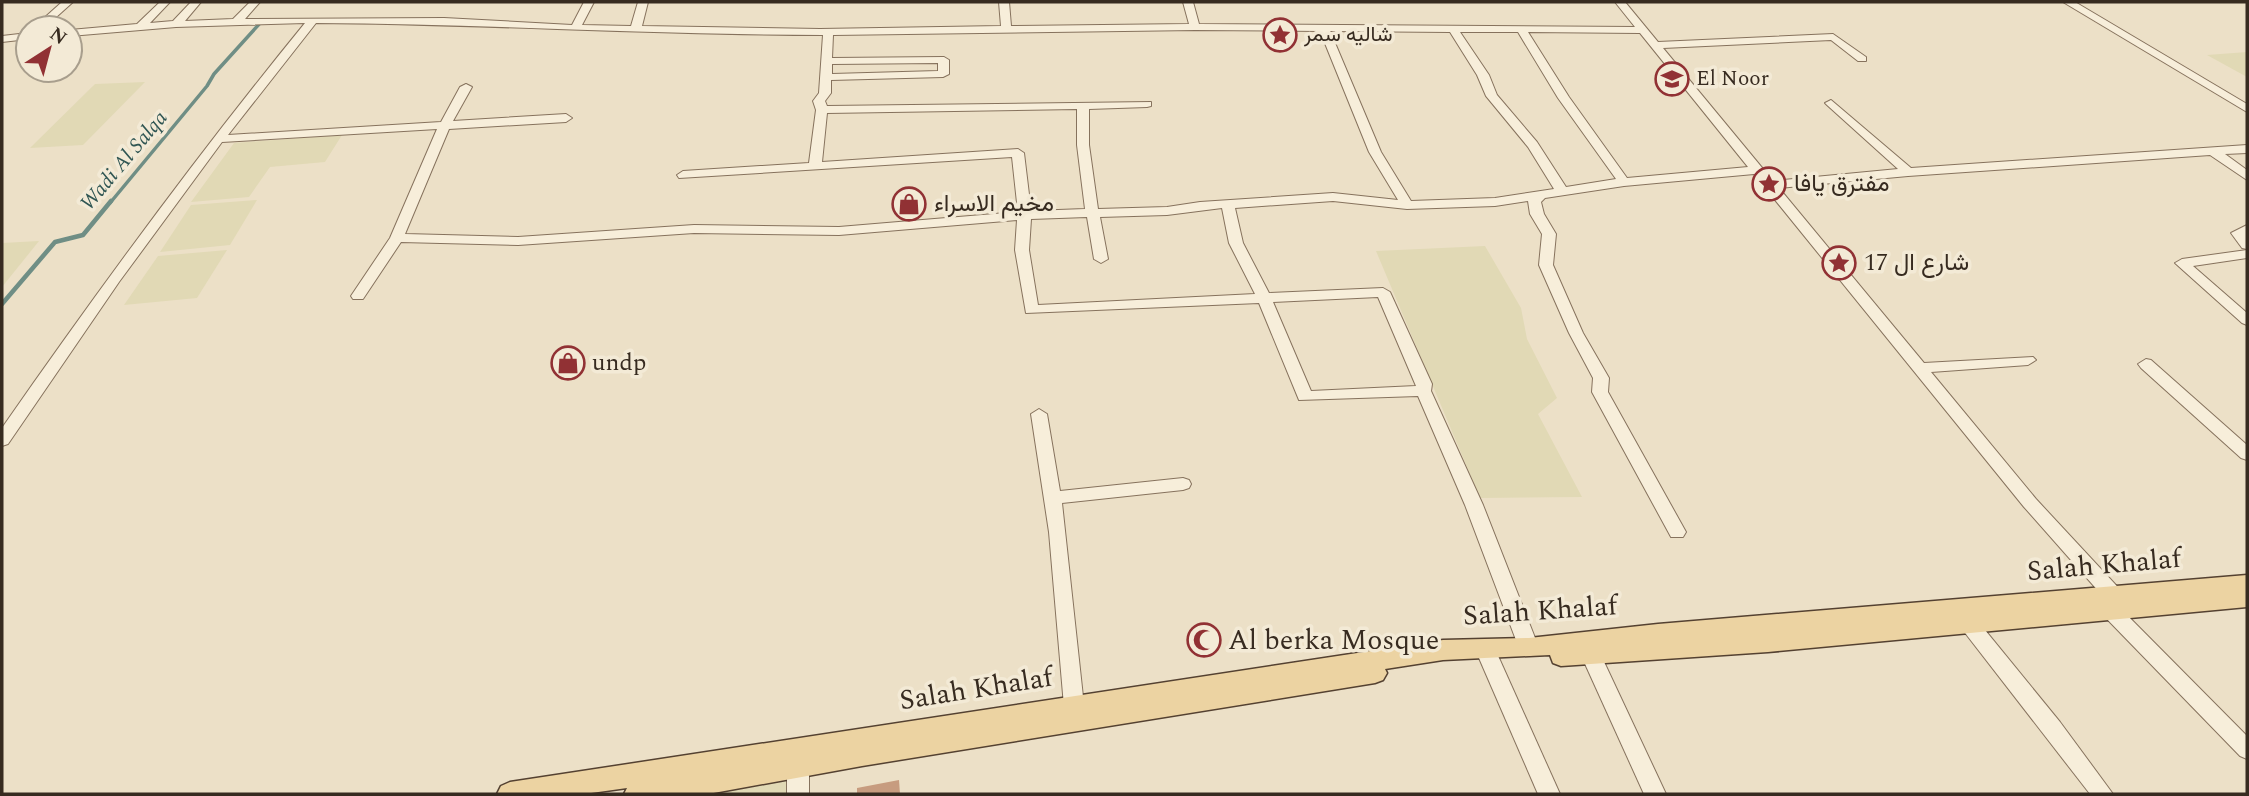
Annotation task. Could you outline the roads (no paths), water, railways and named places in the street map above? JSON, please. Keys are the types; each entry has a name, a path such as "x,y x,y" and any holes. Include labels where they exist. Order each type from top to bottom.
{"main road":[{"name":"Salah Khalaf","path":"637,794 1392,670 1489,659 1591,655 1969,624 2247,584"},
{"name":"Salah Khalaf","path":"510,794 1443,650 1529,648 1658,633 2247,598"}],"street":[{"path":"54,14 68,2"},
{"path":"142,25 165,2"},
{"path":"176,24 196,2"},
{"path":"237,21 255,2"},
{"path":"576,27 589,2"},
{"path":"636,29 643,2"},
{"path":"1004,2 1006,29"},
{"path":"1188,2 1195,27"},
{"path":"1620,2 2030,503 2247,750"},
{"path":"2068,2 2247,109"},
{"path":"84,31 142,25 313,20 828,32 1195,27 1644,30"},
{"path":"2,440 85,319 219,139 313,20"},
{"path":"1324,29 1375,152 1408,205"},
{"path":"1453,29 1483,75 1492,96 1533,145 1562,191"},
{"path":"1521,29 1564,98 1624,182"},
{"path":"815,165 822,110 819,101 825,93 828,32"},
{"path":"1657,45 1833,37 1862,59"},
{"path":"826,61 944,60 943,74 826,77"},
{"path":"358,296 397,238 445,125 466,87"},
{"path":"1831,103 1908,172"},
{"path":"822,110 1147,104"},
{"path":"1083,106 1081,136 1101,259"},
{"path":"219,139 566,118"},
{"path":"1772,185 1908,172 2247,149"},
{"path":"2214,152 2247,176"},
{"path":"684,175 815,165 929,161 1018,153 1025,215 1022,223 1024,258 1031,310 1383,292 1424,384 1423,391 1474,505 1529,648"},
{"path":"397,238 518,241 694,229 839,231 1025,215 1167,211 1200,206 1333,197 1408,205 1496,202 1624,182 1760,170"},
{"path":"1542,194 1534,201 1537,214 1549,234 1546,265 1576,332 1601,378 1600,392 1677,532"},
{"path":"1228,206 1228,223 1239,244 1243,261 1264,299 1305,396 1423,391"},
{"path":"2247,229 2238,233 2247,245"},
{"path":"2247,254 2182,263 2247,320"},
{"path":"1919,369 2028,360"},
{"path":"2146,364 2247,454"},
{"path":"1040,414 1052,498 1074,706"},
{"path":"1052,498 1183,484"},
{"path":"1969,624 2102,794"},
{"path":"1591,655 1655,794"},
{"path":"1489,659 1549,794"},
{"path":"798,794 799,768"}],"waterway":[{"name":"Wadi Al Salqa","path":"110,203 214,74 261,22"},
{"name":"Wadi Al Salqa","path":"2,304 55,242 83,235 111,201"}],"place":[{"name":"شاليه سمر","path":"1280,35"},
{"name":"El Noor","path":"1672,79"},
{"name":"مفترق يافا","path":"1769,184"},
{"name":"مخيم الاسراء","path":"909,204"},
{"name":"شارع ال 17","path":"1839,263"},
{"name":"undp","path":"568,363"},
{"name":"Al berka Mosque","path":"1204,640"}]}
